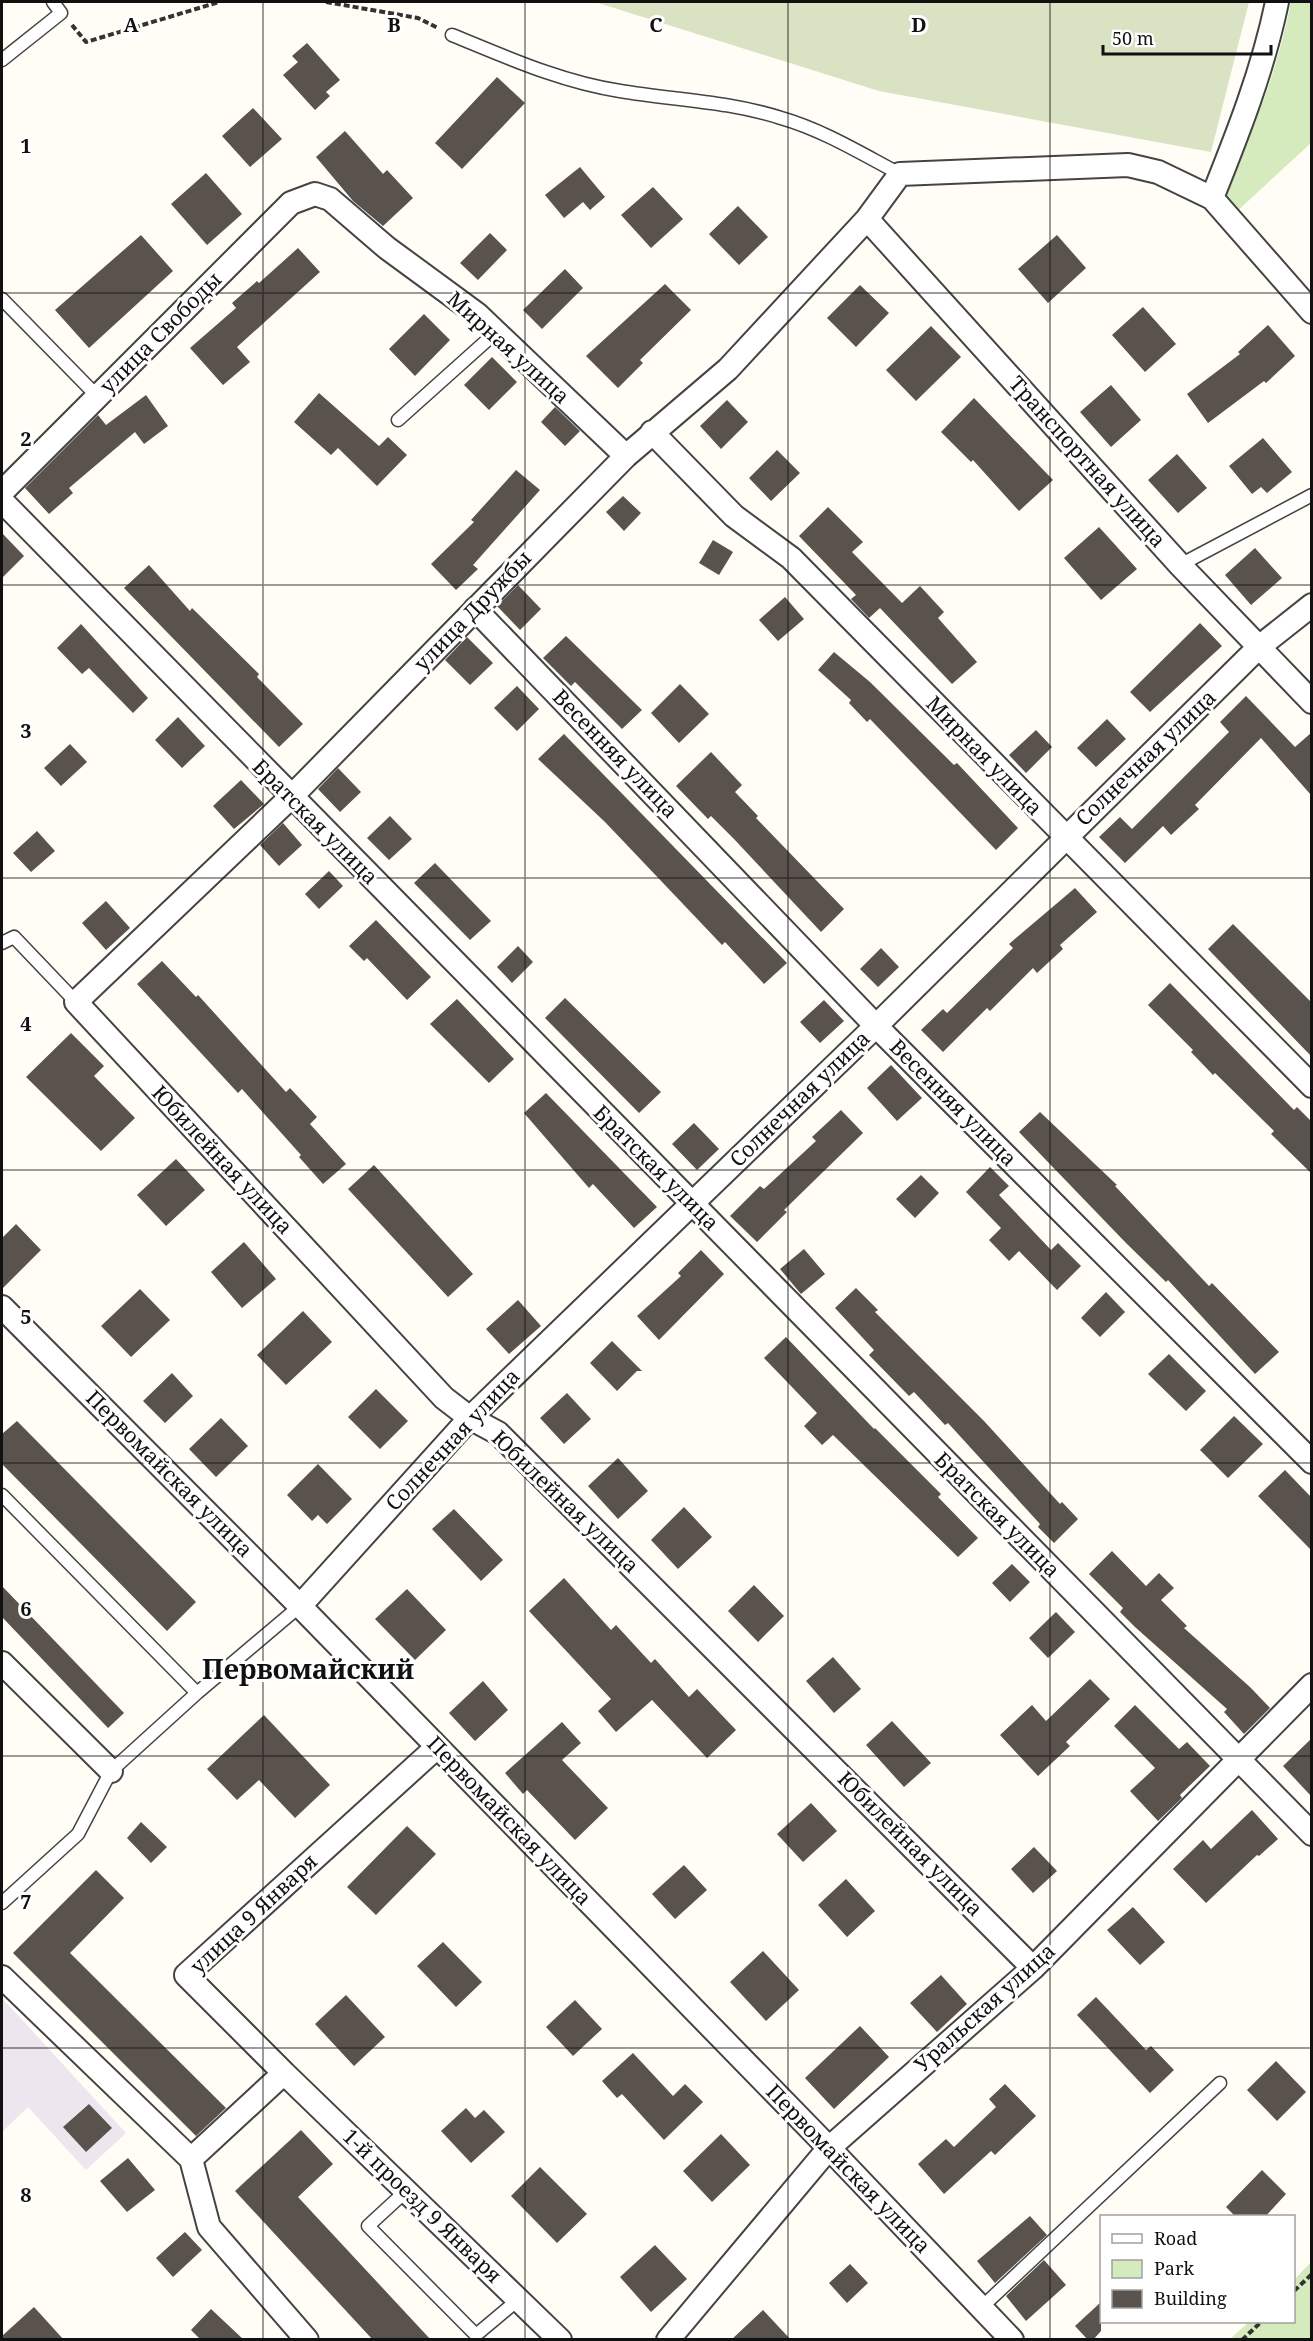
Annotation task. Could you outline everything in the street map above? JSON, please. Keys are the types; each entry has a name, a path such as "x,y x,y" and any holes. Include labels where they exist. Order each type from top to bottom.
{"street":[{"path":"1212,198 1250,103 1269,44 1277,2"},
{"path":"900,174 1128,165 1158,172 1212,198 1311,312"},
{"name":"улица Дружбы","path":"76,1002 291,797 626,456 728,369 867,219 900,174"},
{"name":"улица Свободы","path":"2,492 291,203 315,194 330,199"},
{"name":"Мирная улица","path":"330,199 387,248 477,314 494,333 626,456"},
{"name":"Транспортная улица","path":"867,219 1180,565 1311,702"},
{"name":"Мирная улица","path":"652,432 734,516 791,558 1064,838 1311,1086"},
{"name":"Братская улица","path":"2,501 1311,1834"},
{"name":"Солнечная улица","path":"300,1606 470,1418 876,1026 1258,647 1311,605"},
{"name":"Весенняя улица","path":"475,609 876,1026 1311,1462"},
{"name":"Юбилейная улица","path":"76,1002 444,1398 470,1418 498,1433 1033,1968"},
{"name":"Первомайская улица","path":"4,1314 300,1606 830,2148 1012,2340"},
{"path":"2,1663 111,1771"},
{"name":"Уральская улица","path":"668,2340 830,2148 1033,1968 1311,1685"},
{"name":"улица 9 Января","path":"284,2073 186,1975 437,1747"},
{"path":"2,1977 190,2159 209,2227 307,2340"},
{"path":"190,2159 284,2073"},
{"name":"1-й проезд 9 Января","path":"284,2073 560,2340"}],"lane":[{"path":"2,60 62,13 53,2"},
{"path":"452,35 543,72 618,91 714,102 782,118 838,142 900,174"},
{"path":"2,299 97,396"},
{"path":"398,420 494,333"},
{"path":"1180,565 1311,495"},
{"name":"Юбилейная улица","path":"2,943 15,937 76,1002"},
{"path":"2,1495 197,1693"},
{"path":"2,1903 78,1834 111,1771 197,1693 300,1606"},
{"path":"982,2307 1221,2083"},
{"path":"406,2191 368,2226 476,2335 519,2299"}],"path":[{"path":"62,13 86,42 219,2"},
{"path":"326,2 418,18 452,35"},
{"path":"1295,2289 1311,2274"},
{"path":"1242,2340 1260,2323"}],"shaded area":[{"path":"2,1998 126,2133 86,2170 28,2107 2,2132"}],"green space":[{"path":"595,2 1249,2 1211,152 879,91"},
{"path":"1291,2 1311,2 1311,143 1234,214 1222,200 1271,78"},
{"path":"1311,2262 1311,2339 1230,2339 1248,2323 1295,2323 1295,2279"}],"building":[{"path":"307,43 340,80 326,92 330,96 315,110 283,75 298,62 292,56"},
{"path":"497,77 525,103 462,169 435,143"},
{"path":"253,108 282,139 250,167 222,136"},
{"path":"345,131 383,174 387,170 413,198 383,226 353,201 316,157"},
{"path":"580,167 605,197 590,210 583,202 564,218 545,195"},
{"path":"206,173 242,214 207,245 171,204"},
{"path":"653,187 683,219 651,248 621,215"},
{"path":"738,206 768,237 739,265 709,234"},
{"path":"490,233 507,250 478,280 460,263"},
{"path":"141,235 173,271 89,348 55,310"},
{"path":"1057,235 1086,268 1048,303 1018,269"},
{"path":"298,248 320,272 237,347 250,362 223,385 190,348 236,308 232,303 257,281 259,283"},
{"path":"565,269 583,288 542,329 523,310"},
{"path":"665,284 691,310 640,360 643,363 618,388 586,356"},
{"path":"860,285 889,313 856,347 827,318"},
{"path":"1143,307 1176,344 1145,372 1112,335"},
{"path":"424,314 450,340 415,376 389,349"},
{"path":"1268,325 1295,356 1266,383 1264,381 1208,423 1187,394 1240,354 1238,352"},
{"path":"931,326 961,357 916,401 886,370"},
{"path":"492,357 517,382 489,410 464,385"},
{"path":"1111,385 1141,420 1111,447 1080,412"},
{"path":"319,393 379,446 388,437 407,455 377,486 338,448 331,455 294,422"},
{"path":"146,395 168,426 144,444 135,432 69,488 73,493 49,514 25,488 98,415 106,425"},
{"path":"974,398 1053,480 1019,511 973,460 971,462 941,432"},
{"path":"727,400 748,422 721,449 700,426"},
{"path":"555,407 580,431 565,446 541,422"},
{"path":"1263,438 1292,472 1267,493 1261,487 1252,494 1229,466"},
{"path":"777,450 800,473 771,501 749,478"},
{"path":"1177,454 1207,488 1178,513 1148,480"},
{"path":"516,470 540,490 473,565 478,569 456,590 431,564 474,522 471,520"},
{"path":"623,496 641,513 624,531 606,512"},
{"path":"828,507 863,542 852,552 902,603 920,586 944,612 938,618 977,662 952,684 880,608 869,618 851,599 856,595 799,536"},
{"path":"1099,527 1137,569 1101,600 1064,558"},
{"path":"2,533 24,556 2,578"},
{"path":"713,540 733,552 719,575 699,563"},
{"path":"1255,548 1282,578 1251,605 1225,575"},
{"path":"149,565 190,611 192,608 259,674 257,677 303,724 279,747 124,588"},
{"path":"518,585 541,609 520,630 497,606"},
{"path":"785,597 804,619 778,641 759,620"},
{"path":"1200,623 1222,646 1150,712 1130,692"},
{"path":"81,624 148,698 133,713 89,668 82,674 57,648"},
{"path":"566,636 642,710 622,729 575,682 571,686 543,658"},
{"path":"467,637 493,663 470,685 445,660"},
{"path":"834,652 870,682 954,765 957,763 1018,828 996,850 870,719 867,722 849,703 851,700 818,670"},
{"path":"680,684 709,714 679,743 651,713"},
{"path":"517,686 539,709 517,731 494,708"},
{"path":"1246,696 1295,747 1311,733 1311,795 1261,738 1195,805 1199,809 1171,835 1163,826 1125,863 1099,837 1120,817 1132,829 1229,732 1220,722"},
{"path":"178,717 205,746 182,768 155,740"},
{"path":"1107,719 1126,739 1096,767 1077,748"},
{"path":"1036,730 1052,747 1026,773 1009,755"},
{"path":"564,734 787,963 764,984 725,942 722,945 605,822 538,759"},
{"path":"70,744 87,762 61,786 44,768"},
{"path":"711,752 742,785 735,792 758,816 756,818 844,909 821,932 734,839 711,816 708,819 676,786"},
{"path":"338,768 361,792 340,812 318,789"},
{"path":"241,780 264,804 234,829 213,806"},
{"path":"390,816 412,839 389,860 367,838"},
{"path":"283,823 302,845 279,866 260,845"},
{"path":"37,831 55,851 31,872 13,853"},
{"path":"435,863 491,921 470,940 414,883"},
{"path":"329,871 343,886 319,909 305,894"},
{"path":"1075,888 1097,912 1060,945 1063,949 1037,973 1033,968 990,1011 987,1008 943,1052 921,1030 943,1009 947,1013 1013,948 1009,944"},
{"path":"106,901 130,928 106,950 82,923"},
{"path":"376,920 431,977 407,1000 367,958 364,961 349,946"},
{"path":"1233,924 1311,1002 1311,1056 1208,949"},
{"path":"518,946 533,962 512,983 497,967"},
{"path":"881,948 899,967 878,987 860,969"},
{"path":"162,961 196,997 198,995 286,1092 290,1088 317,1117 310,1124 346,1164 323,1184 299,1157 301,1155 242,1089 238,1093 137,984"},
{"path":"1170,983 1294,1110 1297,1107 1311,1121 1311,1173 1271,1134 1274,1131 1215,1073 1213,1075 1191,1052 1193,1050 1148,1005"},
{"path":"565,998 661,1092 639,1113 545,1018"},
{"path":"457,999 514,1059 489,1083 430,1024"},
{"path":"824,1000 844,1021 820,1043 800,1022"},
{"path":"71,1033 104,1066 94,1076 135,1118 101,1151 26,1077"},
{"path":"891,1065 922,1098 897,1121 867,1088"},
{"path":"546,1093 657,1207 634,1228 593,1184 589,1188 524,1113"},
{"path":"841,1110 863,1133 784,1210 787,1212 757,1242 730,1216 760,1186 764,1189 816,1141 812,1137"},
{"path":"1040,1112 1117,1185 1115,1186 1209,1286 1212,1283 1279,1352 1255,1374 1168,1280 1166,1282 1126,1243 1019,1132"},
{"path":"694,1123 719,1149 697,1170 672,1144"},
{"path":"176,1159 205,1190 166,1226 137,1195"},
{"path":"374,1165 473,1274 448,1297 348,1189"},
{"path":"990,1167 1009,1186 999,1195 1051,1250 1058,1243 1081,1266 1057,1290 1019,1251 1009,1261 989,1240 1001,1228 966,1192"},
{"path":"921,1175 939,1193 915,1218 896,1199"},
{"path":"16,1224 41,1250 2,1289 2,1238"},
{"path":"244,1242 276,1279 242,1308 211,1272"},
{"path":"804,1249 825,1274 801,1294 780,1269"},
{"path":"701,1250 724,1274 659,1340 637,1316 681,1276 678,1273"},
{"path":"856,1288 878,1310 875,1312 984,1421 1060,1504 1062,1502 1078,1519 1054,1543 1038,1527 1040,1524 948,1423 945,1425 914,1392 909,1396 869,1355 874,1350 835,1308"},
{"path":"140,1289 170,1320 131,1357 101,1326"},
{"path":"1106,1292 1125,1312 1100,1337 1081,1318"},
{"path":"518,1300 541,1326 509,1354 486,1329"},
{"path":"303,1311 332,1342 286,1385 257,1355"},
{"path":"786,1337 874,1429 941,1494 938,1497 978,1538 958,1557 833,1435 822,1445 804,1426 817,1413 764,1358"},
{"path":"612,1341 642,1371 637,1371 617,1391 590,1363"},
{"path":"1169,1354 1206,1391 1186,1411 1148,1374"},
{"path":"172,1373 193,1396 165,1423 143,1401"},
{"path":"376,1389 408,1421 380,1449 348,1417"},
{"path":"567,1393 591,1419 564,1444 540,1418"},
{"path":"1234,1416 1263,1444 1228,1478 1200,1450"},
{"path":"221,1418 248,1446 216,1477 189,1449"},
{"path":"17,1421 196,1602 167,1631 2,1464 2,1434"},
{"path":"618,1458 648,1491 618,1519 588,1486"},
{"path":"318,1464 352,1499 327,1524 318,1515 312,1521 287,1495"},
{"path":"1285,1470 1311,1497 1311,1550 1258,1496"},
{"path":"684,1507 712,1537 678,1569 651,1540"},
{"path":"454,1509 503,1560 481,1581 432,1529"},
{"path":"1112,1551 1146,1586 1159,1573 1174,1588 1161,1600 1187,1626 1184,1628 1270,1708 1244,1734 1224,1712 1227,1709 1135,1627 1120,1612 1123,1608 1089,1574"},
{"path":"1012,1564 1030,1582 1010,1602 992,1583"},
{"path":"564,1578 611,1630 616,1625 651,1663 655,1659 689,1697 697,1689 736,1730 707,1758 652,1700 616,1732 598,1711 611,1699 529,1611"},
{"path":"754,1585 784,1616 758,1642 728,1611"},
{"path":"2,1586 124,1713 108,1728 2,1617"},
{"path":"407,1589 446,1630 415,1660 375,1619"},
{"path":"1056,1612 1075,1632 1048,1658 1029,1638"},
{"path":"833,1657 861,1689 834,1713 806,1681"},
{"path":"1090,1679 1110,1699 1066,1742 1070,1746 1038,1776 1000,1735 1032,1705 1046,1721"},
{"path":"483,1681 508,1710 475,1741 449,1713"},
{"path":"1135,1705 1179,1749 1187,1742 1210,1766 1180,1795 1182,1798 1158,1821 1130,1791 1155,1768 1114,1726"},
{"path":"264,1715 330,1785 295,1818 259,1780 237,1800 207,1769"},
{"path":"892,1721 931,1763 904,1787 866,1745"},
{"path":"562,1722 581,1743 562,1760 608,1808 575,1840 527,1790 523,1794 505,1773"},
{"path":"1311,1739 1311,1796 1283,1766"},
{"path":"811,1803 837,1831 803,1862 777,1834"},
{"path":"1252,1810 1278,1839 1259,1856 1257,1855 1206,1903 1173,1869 1203,1840 1211,1849"},
{"path":"141,1822 167,1847 151,1863 127,1838"},
{"path":"407,1826 436,1854 376,1915 347,1887"},
{"path":"1034,1847 1057,1871 1033,1893 1011,1869"},
{"path":"684,1865 707,1890 675,1919 652,1894"},
{"path":"96,1870 124,1898 70,1953 226,2108 196,2136 13,1953"},
{"path":"846,1879 875,1911 847,1937 818,1905"},
{"path":"1133,1907 1165,1942 1140,1965 1107,1930"},
{"path":"443,1942 482,1982 456,2007 417,1966"},
{"path":"763,1951 799,1990 766,2021 730,1982"},
{"path":"941,1975 967,2004 937,2032 910,2003"},
{"path":"346,1995 385,2037 354,2066 315,2024"},
{"path":"1096,1997 1146,2050 1151,2046 1174,2070 1150,2093 1077,2015"},
{"path":"575,2000 602,2029 573,2056 546,2027"},
{"path":"860,2026 889,2057 834,2109 805,2078"},
{"path":"633,2053 673,2096 685,2084 703,2102 664,2140 622,2094 617,2098 602,2081"},
{"path":"1276,2061 1306,2092 1277,2121 1247,2090"},
{"path":"1005,2084 1036,2116 995,2155 991,2151 944,2194 918,2164 946,2139 954,2147 996,2107 989,2099"},
{"path":"89,2104 112,2128 86,2152 63,2127"},
{"path":"466,2108 475,2118 484,2110 505,2132 471,2163 441,2131"},
{"path":"301,2130 333,2164 298,2197 431,2340 373,2340 235,2191"},
{"path":"721,2134 750,2165 712,2202 683,2171"},
{"path":"128,2158 155,2190 127,2212 100,2181"},
{"path":"540,2167 587,2214 557,2243 511,2196"},
{"path":"1262,2170 1286,2194 1267,2215 1234,2215 1226,2207"},
{"path":"1030,2216 1047,2235 995,2283 977,2261"},
{"path":"185,2232 202,2250 173,2277 156,2258"},
{"path":"655,2245 687,2279 651,2312 620,2277"},
{"path":"1044,2260 1066,2285 1026,2321 1006,2296"},
{"path":"850,2264 868,2283 847,2303 829,2283"},
{"path":"1100,2303 1101,2331 1093,2340 1088,2340 1075,2326"},
{"path":"34,2307 64,2340 2,2340 2,2336"},
{"path":"211,2309 244,2340 201,2340 191,2330"},
{"path":"763,2310 791,2340 731,2340"}],"district":[{"name":"Первомайский","path":"308,1670"}]}
